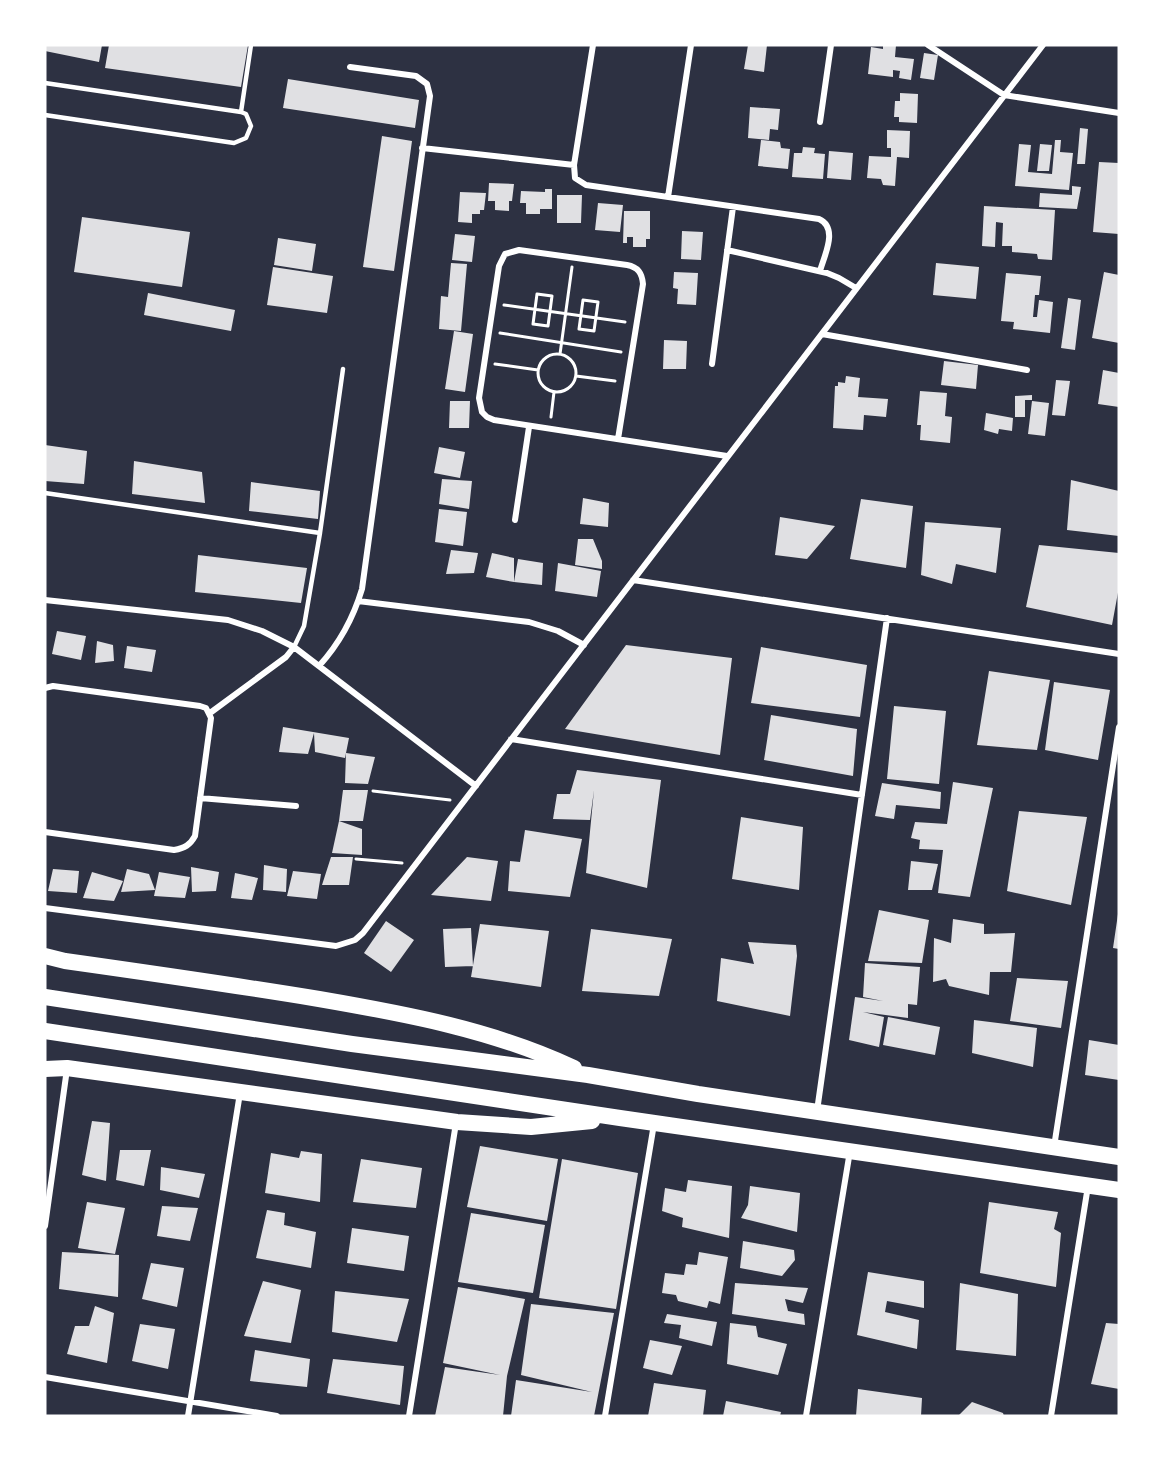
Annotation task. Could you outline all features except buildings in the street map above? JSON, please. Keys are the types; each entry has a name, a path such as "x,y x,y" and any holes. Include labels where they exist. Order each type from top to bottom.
{"highway":[{"path":"45,956 65,961 255,988 373,1008 460,1027 514,1042 588,1075"},
{"path":"45,997 352,1044 588,1075 698,1094 1119,1157"},
{"path":"45,1031 620,1118 1119,1190"},
{"path":"45,1069 67,1068 457,1122 531,1127 620,1118"}],"street":[{"path":"593,45 574,165 575,178 586,185 824,222 830,234 820,271"},
{"path":"668,197 691,45"},
{"path":"820,122 831,45"},
{"path":"928,45 1004,95 1119,113"},
{"path":"45,908 336,946 347,944 363,933 1042,45"},
{"path":"319,666 347,628 362,589 430,96 427,84 416,76 350,67"},
{"path":"422,148 574,165"},
{"path":"712,364 733,207"},
{"path":"727,249 820,271 856,288"},
{"path":"618,439 643,284 639,271 634,266 519,250 505,254 499,266 479,398 482,412 487,417 529,427 727,456"},
{"path":"822,334 1027,370"},
{"path":"515,520 529,427"},
{"path":"633,580 1119,654"},
{"path":"45,600 228,620 262,630 294,647 476,786"},
{"path":"358,601 529,622 558,630 584,645"},
{"path":"817,1112 887,618"},
{"path":"210,713 286,657 294,647"},
{"path":"45,688 53,686 200,706 206,708 210,713 195,836 191,844 184,849 174,850 45,832"},
{"path":"1054,1147 1119,727"},
{"path":"511,739 862,795"},
{"path":"200,798 296,806"},
{"path":"45,1226 67,1068"},
{"path":"188,1416 240,1092"},
{"path":"409,1416 457,1122"},
{"path":"605,1416 655,1123"},
{"path":"806,1416 850,1151"},
{"path":"1051,1416 1088,1185"},
{"path":"45,1377 277,1416"}],"lane":[{"path":"241,112 251,45"},
{"path":"45,83 241,112 246,114 250,120 250,133 240,141 234,142 45,115"},
{"path":"294,647 304,626 320,533 343,369"},
{"path":"45,493 320,533"}],"path":[{"path":"560,354 573,257"},
{"path":"537,294 552,296 548,326 533,324 535,309 537,294"},
{"path":"583,300 598,302 594,331 579,329 581,315 583,300"},
{"path":"494,303 636,323"},
{"path":"489,332 632,354"},
{"path":"560,354 571,361 576,376 567,390 554,392 542,386 538,370 542,361 547,357 560,354"},
{"path":"484,363 538,370"},
{"path":"576,376 627,383"},
{"path":"550,430 554,392"},
{"path":"373,791 464,801"},
{"path":"356,859 416,865"}]}
